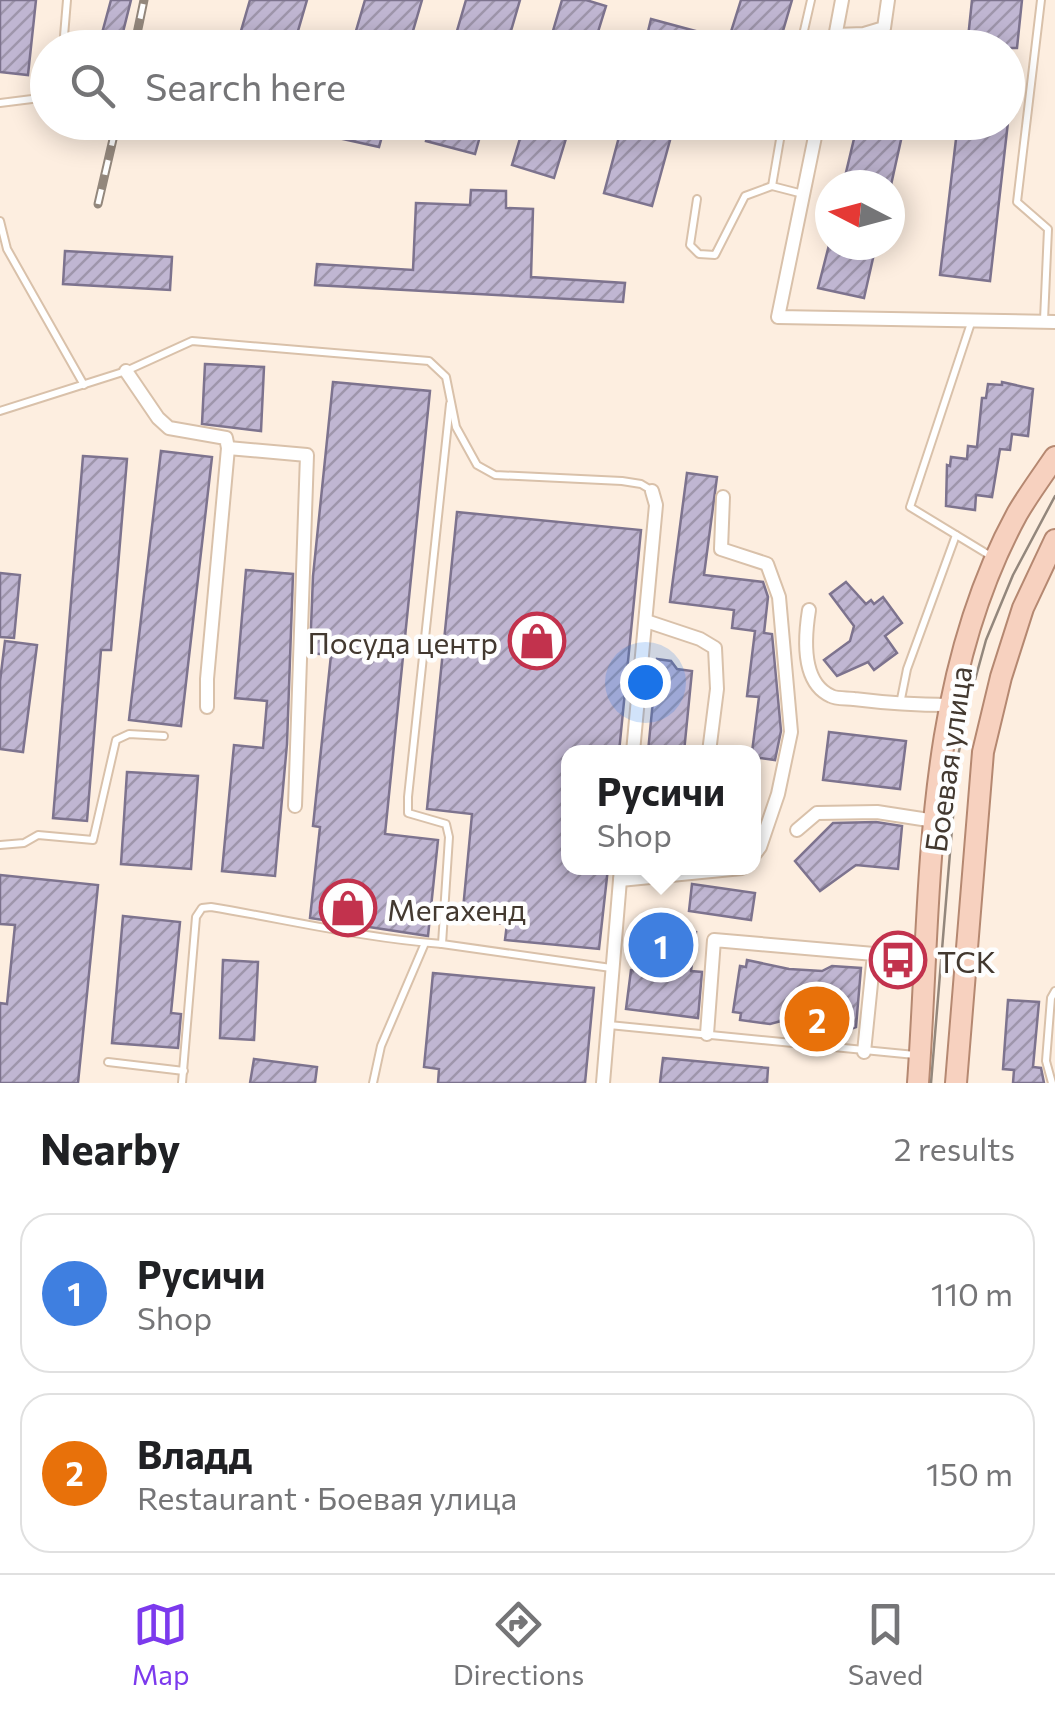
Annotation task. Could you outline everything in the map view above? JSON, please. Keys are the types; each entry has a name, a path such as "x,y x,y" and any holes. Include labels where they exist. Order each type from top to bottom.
{"main road":[{"name":"Боевая улица","path":"918,1083 935,821 949,705 968,632 996,559 1018,513 1055,457"},
{"name":"Боевая улица","path":"956,1083 983,752 1023,608 1055,540"}],"street":[{"path":"836,30 842,0"},
{"path":"877,30 884,28 888,0"},
{"path":"814,140 778,317 1050,322"},
{"path":"126,371 169,428 226,438 207,707"},
{"path":"228,448 307,455 295,806"},
{"path":"634,745 656,504 652,491"},
{"path":"723,497 720,549 767,564 779,598 792,732 778,794 761,837"},
{"path":"809,610 804,642 808,662 818,684 830,696 900,705 949,705"},
{"path":"646,621 715,648 717,689 710,745"},
{"path":"797,830 817,813 878,812 935,821"},
{"path":"618,1083 603,1078 621,875"},
{"path":"706,1034 714,940 874,954 864,1052"}],"lane":[{"path":"64,30 66,0"},
{"path":"804,30 812,0"},
{"path":"1025,137 1042,0"},
{"path":"0,103 30,99"},
{"path":"772,186 780,140"},
{"path":"1025,140 1017,202 1048,229 1050,322"},
{"path":"698,199 690,245 698,254 714,255 745,196 772,186 803,194"},
{"path":"0,220 7,249 84,384"},
{"path":"971,322 910,507 996,559"},
{"path":"0,412 126,371 192,342 429,361 446,377 456,427 477,464 495,475 622,482 641,484 652,491"},
{"path":"442,944 449,837 446,824 408,812 408,797 450,404"},
{"path":"900,705 908,669 956,535"},
{"path":"0,845 24,843 38,835 93,840 116,740 129,734 164,736"},
{"path":"182,1083 196,918 202,908 301,921 337,932 611,968"},
{"path":"373,1083 381,1046 425,943"},
{"path":"1052,1083 1051,998 1055,991"},
{"path":"607,1024 920,1055"},
{"path":"108,1062 184,1071"}],"building":[{"path":"0,0 36,0 28,75 0,72"},
{"path":"111,0 131,0 124,30 103,30"},
{"path":"250,0 307,0 298,30 241,30"},
{"path":"365,0 422,0 413,30 356,30"},
{"path":"466,0 520,0 511,30 457,30"},
{"path":"562,0 586,0 606,6 599,30 553,30"},
{"path":"741,0 792,0 783,30 732,30"},
{"path":"972,0 1022,0 1019,30 969,30"},
{"path":"651,19 692,30 648,30"},
{"path":"348,140 381,140 379,147"},
{"path":"426,140 479,140 475,154"},
{"path":"520,140 566,140 554,178 512,165"},
{"path":"618,140 670,140 652,206 604,193"},
{"path":"854,140 901,140 894,170 847,170"},
{"path":"956,140 1006,140 990,281 940,275"},
{"path":"471,190 506,191 506,208 533,209 531,277 625,283 623,302 315,285 317,264 413,270 416,203 470,205"},
{"path":"65,251 172,257 170,290 63,284"},
{"path":"825,260 873,260 864,298 818,288"},
{"path":"205,364 264,367 261,431 202,424"},
{"path":"333,382 430,391 385,834 438,840 428,936 310,918 320,827 313,826 331,655 310,653 313,576"},
{"path":"1002,382 1033,389 1028,436 1012,434 1010,450 1000,449 992,497 976,495 975,510 946,506 947,465 950,466 951,457 967,459 968,446 977,447 982,398 986,398 988,384"},
{"path":"161,451 212,457 181,726 129,720"},
{"path":"83,456 127,459 111,650 101,650 87,821 53,818"},
{"path":"687,473 717,477 704,575 763,582 768,597 764,633 772,634 781,731 775,760 761,758 761,745 753,745 759,697 747,696 755,631 732,628 734,610 670,602"},
{"name":"Посуда центр","path":"457,512 641,530 620,745 561,745 561,875 607,875 599,949 505,940 507,924 462,920 472,814 427,809"},
{"path":"246,570 293,574 287,744 275,876 222,871 234,745 263,748 267,701 235,698"},
{"path":"0,573 20,575 14,638 0,637"},
{"path":"846,582 866,604 871,600 874,604 883,597 902,623 885,636 897,653 874,670 868,662 837,676 824,660 850,641 854,626 830,594"},
{"path":"5,641 37,645 23,752 0,749 0,681"},
{"path":"657,659 671,661 677,669 692,671 685,745 649,745"},
{"path":"829,732 906,741 900,789 823,780"},
{"path":"127,772 198,776 191,869 121,864"},
{"path":"833,823 902,826 898,869 856,865 820,891 795,861"},
{"path":"0,875 98,885 78,1083 0,1083 0,1003 7,1004 15,925 0,924"},
{"path":"692,884 755,893 751,920 689,911"},
{"path":"123,916 180,922 171,1013 181,1014 178,1048 112,1043"},
{"path":"648,927 696,932 691,971 702,972 698,1018 626,1009 631,970 642,971"},
{"path":"223,960 258,962 254,1040 220,1038"},
{"path":"747,960 789,969 861,968 856,1027 848,1030 785,1020 770,1024 740,1020 741,1013 733,1012 740,966 746,967"},
{"path":"433,973 594,988 585,1083 438,1083 439,1069 424,1067"},
{"path":"1008,1000 1039,1002 1033,1067 1041,1068 1044,1083 1013,1083 1014,1070 1003,1069"},
{"path":"663,1058 768,1068 767,1083 660,1083"},
{"path":"254,1059 317,1067 315,1083 250,1083"}],"tram line":[{"path":"931,1083 958,756 970,698 986,640 1013,575 1055,496"}],"railway":[{"path":"138,30 144,0"},
{"path":"98,204 113,140"}],"place":[{"name":"Посуда центр","path":"537,641"},
{"name":"Мегахенд","path":"348,908"},
{"name":"Русичи","path":"661,945"},
{"name":"ТСК","path":"898,960"},
{"name":"Владд","path":"817,1019"}]}
